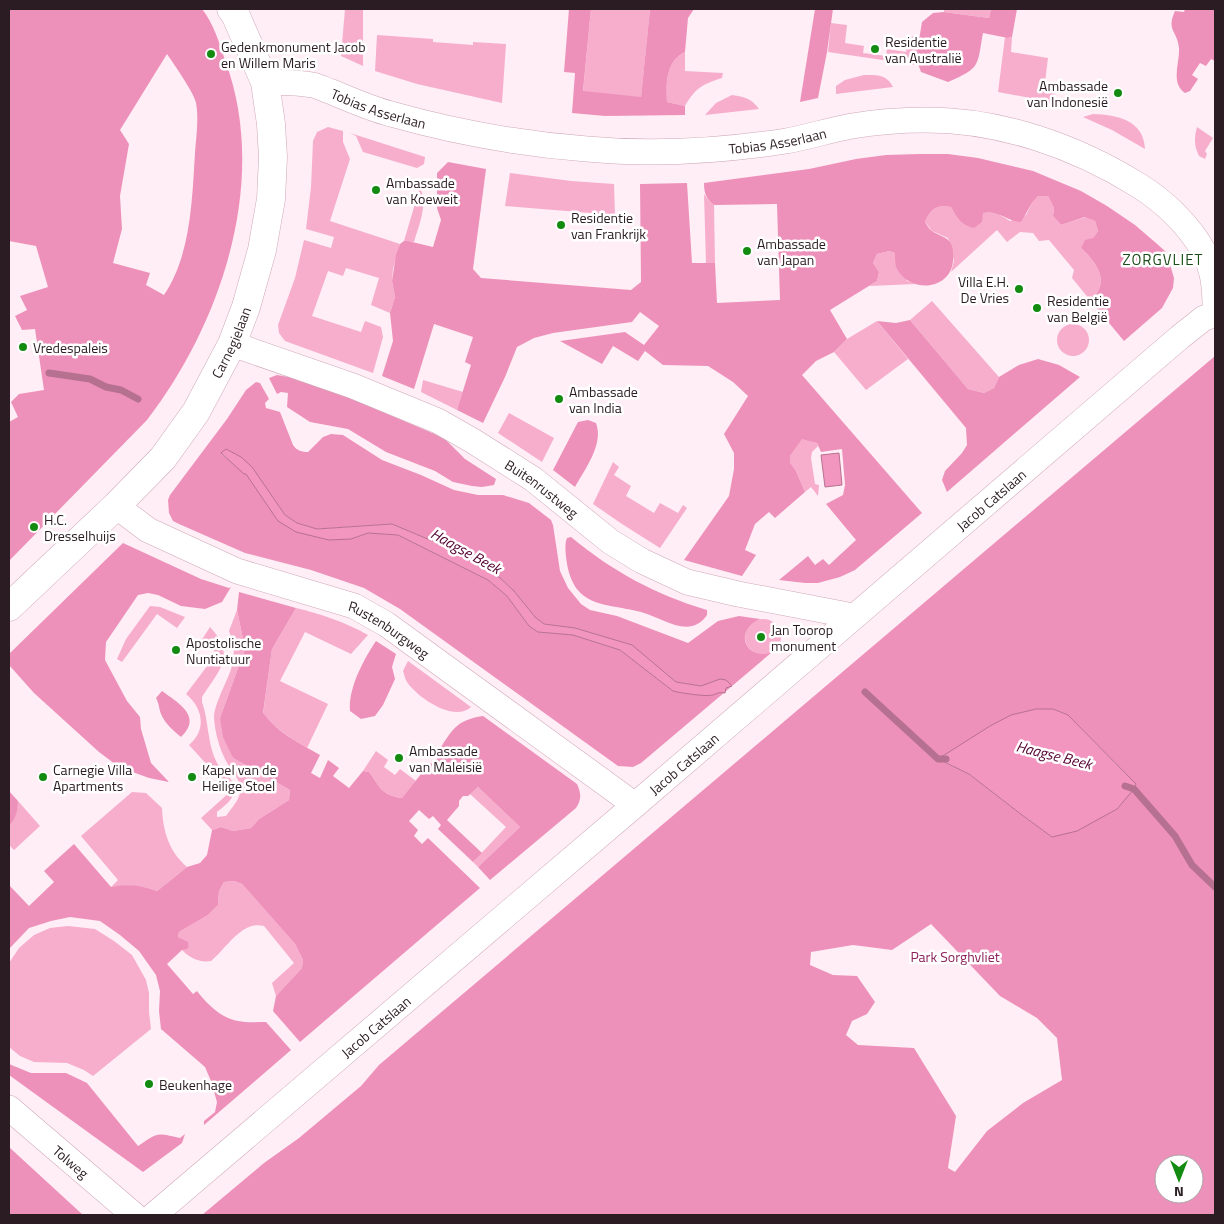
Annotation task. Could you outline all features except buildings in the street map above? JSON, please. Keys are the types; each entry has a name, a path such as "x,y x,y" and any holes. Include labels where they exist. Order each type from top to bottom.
{"main road":[{"name":"Carnegielaan","path":"9,607 116,506 162,458 196,412 232,344 246,307 262,250 272,199 273,158 271,124 265,82 235,14 231,9"}],"street":[{"name":"Tobias Asserlaan","path":"265,82 312,85 389,114 475,134 590,150 653,151 704,149 786,141 853,126 890,121 926,120 977,123 1043,140 1072,150 1120,174 1156,196 1185,225 1205,253 1215,286 1215,303"},
{"name":"Jacob Catslaan","path":"154,1215 635,805 1180,336 1204,318 1215,315"},
{"name":"Buitenrustweg","path":"232,344 353,386 438,421 532,479 611,542 642,561 687,582 738,594 853,616"},
{"name":"Rustenburgweg","path":"116,506 148,530 237,572 354,606 386,624 635,805"},
{"name":"Tolweg","path":"9,1108 134,1215"}],"shaded area":[{"path":"9,9 202,9 213,27 218,40 238,106 242,153 240,201 231,249 216,296 197,340 173,382 147,420 9,561 9,422 18,417 11,402 19,394 44,390 35,329 22,330 15,316 27,310 20,296 48,287 36,246 9,241","holes":["167,54 195,99 197,122 193,189 185,245 180,263 164,295 146,285 150,273 113,263 122,229 120,196 129,144 120,130"]},
{"path":"345,9 363,9 363,66 341,56"},
{"path":"569,9 591,9 583,91 641,97 650,9 694,9 688,18 685,52 674,61 667,80 667,102 685,106 685,115 605,116 572,113 575,73 564,72"},
{"path":"591,9 650,9 641,98 583,92"},
{"path":"815,9 833,9 827,52 818,98 800,102"},
{"path":"944,9 991,9 989,18 944,12"},
{"path":"991,9 1017,9 1012,37 1008,38 983,33 976,65 967,73 948,82 921,72 916,58 922,22 933,13 944,12 989,18"},
{"path":"1185,9 1215,9 1215,61 1211,59 1206,66 1200,63 1192,75 1198,79 1190,91 1185,93 1178,84 1179,48 1172,23 1175,11 1184,12"},
{"path":"831,23 847,25 845,43 864,46 863,53 886,56 887,49 906,52 909,36 919,37 917,65 828,52"},
{"path":"377,35 433,39 433,42 473,45 473,42 506,44 502,103 417,84 375,71"},
{"path":"1005,37 1012,37 1011,52 1048,58 1045,82 1056,84 1053,106 1025,97 998,92"},
{"path":"685,52 685,71 723,73 722,78 710,82 696,91 685,106 667,102 667,80 674,61"},
{"path":"864,75 884,77 893,87 836,94 836,86 845,80"},
{"path":"732,95 741,96 753,102 759,109 705,115 716,103"},
{"path":"1093,114 1120,118 1134,125 1140,131 1145,149 1112,130 1083,117"},
{"path":"328,127 343,131 343,142 350,159 330,221 400,244 393,269 392,281 395,297 390,313 371,305 379,278 346,268 343,276 328,271 312,316 361,332 365,321 381,327 383,337 373,373 285,341 279,333 278,325 295,278 304,240 331,248 334,237 306,229 311,187 313,141 317,132"},
{"path":"1197,127 1213,138 1205,151 1207,154 1205,159 1199,156 1195,145"},
{"path":"350,133 425,157 424,164 417,168 363,152 356,136"},
{"path":"948,154 978,158 1033,171 1081,191 1135,225 1165,251 1174,278 1173,288 1162,308 1124,341 1090,300 1097,292 1101,279 1094,262 1081,248 1085,240 1093,238 1098,231 1095,221 1085,217 1061,225 1053,216 1054,208 1048,196 1038,196 1021,222 988,212 983,213 982,222 974,228 960,220 951,207 942,206 935,208 925,222 931,230 949,241 952,246 953,255 952,266 948,275 932,285 912,283 904,278 896,267 895,253 889,251 877,254 873,263 879,272 877,281 830,310 847,339 834,352 816,361 802,375 922,513 855,570 840,577 818,583 779,580 808,556 815,565 823,559 829,565 856,540 826,504 843,495 845,485 842,449 821,452 817,443 802,439 790,456 790,463 796,471 805,492 775,518 769,512 755,524 745,550 756,555 742,576 684,560 729,496 734,469 734,453 724,434 748,396 733,382 708,366 663,365 645,351 638,361 613,346 602,364 560,341 625,332 644,345 659,326 640,312 632,322 553,333 534,338 517,347 483,423 457,410 471,365 465,362 473,337 434,324 414,389 382,376 393,341 390,313 395,297 392,281 396,255 400,244 404,241 433,247 441,220 437,208 437,173 448,162 486,169 473,269 481,278 631,290 641,282 640,184 687,183 692,263 715,263 717,303 780,300 777,204 714,205 706,196 704,183 809,169 856,159 886,155"},
{"path":"510,173 571,181 614,184 615,215 505,206"},
{"path":"420,187 423,208 418,229 414,242 404,241"},
{"path":"704,194 714,205 715,263 706,263"},
{"path":"1038,196 1048,196 1054,208 1053,216 1061,225 1086,217 1095,221 1098,231 1081,248 1094,262 1101,279 1097,292 1090,300 1072,278 1074,270 1049,240 1039,241 1033,233 1020,232 1007,242 997,230 951,272 954,261 948,238 932,231 925,222 935,208 942,206 951,207 960,220 966,225 974,227 983,213 997,214 1010,221 1026,215"},
{"path":"889,251 895,253 907,281 916,284 869,286 877,281 879,272 873,263 877,254"},
{"path":"932,301 999,377 994,388 984,393 968,389 910,320"},
{"path":"910,320 968,389 984,393 994,388 999,377 1019,365 1038,359 1059,365 1080,377 947,492 942,480 945,471 967,445 966,428 877,321 896,323"},
{"path":"877,321 908,359 866,390 834,352 847,339"},
{"path":"1073,324 1079,325 1084,329 1088,334 1088,346 1084,351 1079,355 1073,356 1067,355 1062,351 1058,346 1057,340 1058,334 1062,329 1067,325"},
{"name":"Park Sorghvliet","path":"1215,356 1215,1215 202,1215 361,1086 379,1065","holes":["1036,709 1053,709 1068,715 1136,784 1117,809 1052,837 969,774 939,760","931,924 1000,996 1037,1018 1057,1038 1062,1080 1023,1103 987,1131 955,1172 948,1168 956,1116 914,1048 858,1045 846,1035 852,1021 867,1014 875,1002 857,976 833,975 810,965 811,952 853,945 892,950"]},
{"path":"277,375 294,378 343,395 444,438 465,459 496,479 494,485 482,487 453,482 435,471 386,452 348,429 310,422 287,407 288,393 281,392 277,394 269,378"},
{"path":"423,380 463,392 457,410 421,392"},
{"path":"256,382 260,383 269,399 265,403 266,408 280,412 293,445 300,451 308,452 323,437 331,434 343,435 382,460 454,490 478,495 503,495 529,503 551,520 560,571 568,588 581,604 590,610 617,616 688,643 718,621 739,616 760,619 747,630 745,636 746,643 754,652 762,654 771,653 641,763 633,767 618,766 400,609 364,588 311,570 245,553 173,521 169,513 168,500 170,495 227,419 246,390","holes":["221,454 252,468 285,515 297,523 316,529 392,524 442,545 499,577 514,591 535,617 544,624 575,628 631,645 676,682 701,686 714,681 719,692 673,691 620,650 573,635 538,632 529,626 507,596 488,580 398,535 368,533 351,539 278,521 246,473"]},
{"path":"509,413 554,438 542,462 498,433"},
{"path":"588,420 596,423 598,439 596,448 575,487 553,470 578,422"},
{"path":"802,438 817,443 818,446 812,452 811,458 815,484 819,485 818,496 811,487 805,492 796,471 790,464 790,456"},
{"path":"613,462 619,467 614,475 631,486 626,496 654,513 660,503 678,513 683,505 687,508 660,548 593,504"},
{"path":"571,537 602,561 635,581 670,597 707,610 707,615 693,626 684,627 641,612 605,605 585,597 571,579 567,564 566,544 567,538"},
{"path":"123,543 201,579 231,587 222,602 205,609 181,606 158,595 148,593 138,595 106,642 105,660 127,701 140,717 141,729 151,763 169,782 149,778 119,767 99,752 34,693 9,665 9,654"},
{"path":"239,592 296,608 272,649 263,713 282,732 320,755 311,773 320,778 328,760 339,768 333,776 349,788 363,771 369,772 385,793 402,798 429,764 434,763 439,756 438,752 451,732 467,720 483,716 577,784 580,796 576,808 490,880 478,867 520,827 478,787 468,796 463,796 459,801 459,806 447,820 482,853 473,862 438,829 441,825 433,816 429,819 419,810 409,821 418,830 414,836 422,844 428,838 480,888 300,1042 273,1011 276,996 302,968 303,960 295,944 242,884 234,881 224,882 219,891 218,905 208,915 179,932 178,937 188,942 189,946 167,964 193,994 197,991 220,1014 238,1021 266,1022 291,1050 204,1125 204,1121 215,1112 217,1102 211,1081 205,1067 161,1029 159,1011 160,991 156,975 139,951 100,921 70,917 29,928 9,949 9,885 29,906 54,882 44,871 74,844 111,887 146,887 157,891 187,867 200,863 207,855 212,830 221,827 233,831 251,828 259,819 289,800 290,790 233,758 223,737 220,718 245,649 237,610"},
{"path":"150,606 160,607 185,617 177,628 157,614 122,662 117,659 126,639"},
{"path":"296,608 333,619 368,635 351,654 305,632 280,681 328,704 307,748 283,732 263,714 272,649"},
{"path":"237,610 245,649 220,718 233,758 290,790 289,800 259,819 251,828 233,831 221,827 212,830 201,818 231,791 189,745 199,733 201,719 196,706 186,694 217,653 201,641 210,627 223,646 224,655 219,671 202,697 202,702 214,756 219,766 231,779 234,787 232,798 217,812 217,817 226,816 239,796 240,785 221,750 215,729 214,715 217,702 233,662 234,648 229,631"},
{"path":"763,619 775,625 781,637 775,649 763,655 751,649 745,637 751,625"},
{"path":"376,641 396,654 392,667 395,679 383,705 375,716 361,719 350,711 350,702 354,683"},
{"path":"408,661 471,707 464,711 455,712 427,701 406,681 403,671"},
{"path":"162,691 181,705 189,716 190,723 181,737 167,724 161,714 156,698"},
{"path":"376,751 388,760 384,767 395,775 400,769 416,781 402,798 385,793 369,772 363,771"},
{"path":"478,787 520,827 478,867 473,862 506,827 470,794"},
{"path":"9,791 18,801 18,808 9,826"},
{"path":"132,792 146,793 162,808 168,841 171,848 187,867 157,891 134,886 111,887 118,880 81,836"},
{"path":"18,801 40,826 14,850 9,845 9,830 16,814"},
{"path":"234,881 242,884 295,944 303,960 302,968 276,996 272,983 294,963 264,926 256,925 242,931 211,961 195,959 182,950 189,946 188,943 178,937 179,932 208,915 218,905 219,891 224,882"},
{"path":"68,926 95,929 132,955 146,980 149,993 151,1029 93,1076 67,1063 34,1062 20,1056 9,1047 9,963 19,948 34,935 50,928"},
{"path":"9,1064 31,1073 66,1073 87,1083 138,1146 153,1136 161,1134 180,1138 185,1134 182,1143 143,1172 9,1075"},
{"path":"9,1147 83,1215 9,1215"}],"water":[{"name":"Haagse Beek","path":"226,449 241,457 252,467 285,515 297,523 317,529 392,524 442,545 499,577 514,591 535,617 544,624 575,628 632,645 676,682 701,686 720,679 726,680 732,686 726,688 725,693 713,695 673,691 620,650 573,635 538,632 529,626 507,596 488,580 398,535 368,533 351,539 329,540 296,532 278,521 246,474 221,453"},
{"path":"839,453 842,485 825,487 821,455"},
{"path":"1036,709 1053,709 1068,715 1136,784 1117,809 1077,831 1052,837 969,774 938,759 1011,715"}],"waterway":[{"name":"Haagse Beek","path":"49,373 90,379 106,387 121,390 138,399"},
{"name":"Haagse Beek","path":"865,692 938,759 946,759"},
{"name":"Haagse Beek","path":"1125,786 1134,789 1175,836 1192,865 1215,887"}],"place":[{"name":"Residentie van Australië","path":"875,49"},
{"name":"Gedenkmonument Jacob en Willem Maris","path":"211,54"},
{"name":"Ambassade van Indonesië","path":"1118,93"},
{"name":"Ambassade van Koeweit","path":"376,190"},
{"name":"Residentie van Frankrijk","path":"561,225"},
{"name":"Ambassade van Japan","path":"747,251"},
{"name":"Villa E.H. De Vries","path":"1019,289"},
{"name":"Residentie van België","path":"1037,308"},
{"name":"Vredespaleis","path":"23,347"},
{"name":"Ambassade van India","path":"559,399"},
{"name":"H.C. Dresselhuijs","path":"34,527"},
{"name":"Jan Toorop monument","path":"761,637"},
{"name":"Apostolische Nuntiatuur","path":"176,650"},
{"name":"Ambassade van Maleisië","path":"399,758"},
{"name":"Carnegie Villa Apartments","path":"43,777"},
{"name":"Kapel van de Heilige Stoel","path":"192,777"},
{"name":"Beukenhage","path":"149,1084"}],"district":[{"name":"ZORGVLIET","path":"1163,259"}]}
